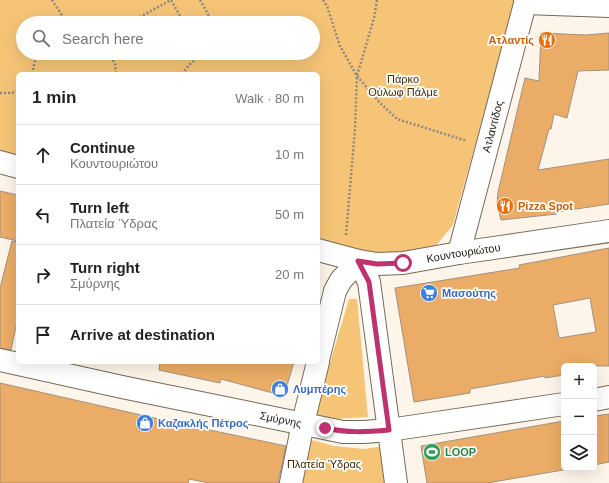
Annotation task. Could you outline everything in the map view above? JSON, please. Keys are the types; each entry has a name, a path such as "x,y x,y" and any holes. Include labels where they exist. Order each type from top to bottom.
{"main road":[{"path":"526,2 609,6"},
{"name":"Ατλαντίδος","path":"459,253 526,2"},
{"path":"0,162 16,166"},
{"name":"Κουντουριώτου","path":"320,251 377,264 403,263 459,253 609,231"},
{"path":"320,353 335,291 352,259 369,282 396,483"},
{"name":"Σμύρνης","path":"0,360 16,364"},
{"name":"Σμύρνης","path":"18,364 122,387 343,432 389,430 561,404"},
{"path":"290,483 302,423 317,364"},
{"path":"597,400 609,398"}],"path":[{"path":"52,0 62,16"},
{"path":"142,16 171,0 180,16"},
{"path":"200,0 209,16"},
{"path":"323,0 327,6 340,46 357,76 380,103 397,119 487,148"},
{"path":"352,259 357,76 374,18 377,0"},
{"path":"33,72 35,60"},
{"path":"113,60 116,72"},
{"path":"184,72 195,60"},
{"path":"0,92 11,93 16,92"}],"green space":[{"name":"Πάρκο Ούλωφ Πάλμε","path":"0,0 515,0 453,225 435,247 367,256 320,243 320,72 16,72 16,154 0,150"},
{"path":"349,299 357,299 368,417 332,419 314,416"},
{"name":"Πλατεία Ύδρας","path":"308,439 334,446 364,449 385,446 389,483 298,483"}],"building":[{"path":"541,33 586,35 609,33 609,70 578,71 567,118 554,114 551,129 549,129 538,170 609,159 609,204 557,212 557,214 501,220 497,204 498,192 525,78 539,81"},
{"path":"0,191 16,195 16,241 0,237"},
{"path":"12,241 16,242 16,326 11,350 0,348 0,288"},
{"path":"609,248 609,366 597,366 597,363 561,363 561,375 545,378 545,376 470,389 470,393 414,402 395,288 520,268 519,265","holes":["590,298 596,332 559,338 553,305"]},
{"path":"160,364 293,364 284,396 221,379 220,383 159,370"},
{"path":"0,383 286,446 278,483 209,483 189,479 188,483 0,483"},
{"path":"609,414 609,462 597,464 597,435 597,416"},
{"path":"561,422 561,470 487,483 427,483 421,446"}],"place":[{"name":"Ατλαντίς","path":"547,40"},
{"name":"Pizza Spot","path":"505,206"},
{"name":"Μασούτης","path":"429,293"},
{"name":"Λυμπέρης","path":"280,389"},
{"name":"Καζακλής Πέτρος","path":"145,423"},
{"name":"LOOP","path":"432,452"}],"route":[{"path":"325,428 343,432 389,430 372,296 366,273 358,261 377,264 403,263"}]}
